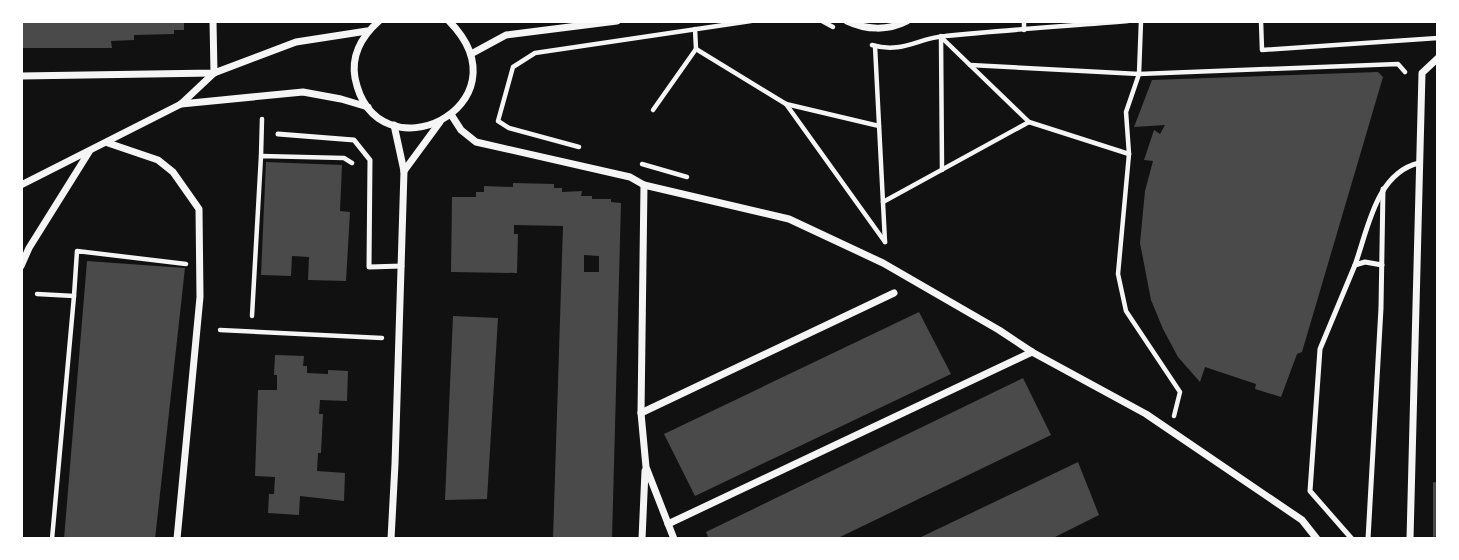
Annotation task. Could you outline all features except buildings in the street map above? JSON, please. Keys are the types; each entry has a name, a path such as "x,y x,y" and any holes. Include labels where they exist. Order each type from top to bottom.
{"street":[{"path":"21,185 181,104 214,73 213,21"},
{"path":"379,21 368,31 357,49 354,69 358,90 368,107 380,118 409,129 425,127 452,116 468,94 473,74 471,54 463,36 449,21"},
{"path":"471,54 506,35 617,21"},
{"path":"847,21 858,26 879,29 907,21"},
{"path":"21,76 214,73 296,42 368,31"},
{"path":"1410,539 1422,73 1438,58"},
{"path":"181,104 303,92 368,107"},
{"path":"452,116 461,130 476,142 630,177 645,185 789,219 883,263 1032,352 1146,414 1302,520 1317,539"},
{"path":"404,171 440,122"},
{"path":"391,539 404,171 394,125"},
{"path":"108,142 158,160 182,184 199,209 200,297 177,539"},
{"path":"21,266 29,248 90,152"},
{"path":"642,539 646,467 640,413 645,185"},
{"path":"640,413 894,293"},
{"path":"668,524 1032,352"},
{"path":"646,467 674,539"}],"lane":[{"path":"278,134 354,140 370,160 369,267 402,266"},
{"path":"1352,539 1310,491 1320,349 1383,189 1398,171 1405,166 1419,163"},
{"path":"1368,539 1382,265 1383,189"},
{"path":"1355,265 1365,262 1382,265"}],"path":[{"path":"522,132 498,121 513,67 536,53 751,21"},
{"path":"1024,21 1024,30"},
{"path":"1003,32 1128,21"},
{"path":"1141,21 1139,74 1126,112 1129,154 1118,274 1126,311 1180,392 1174,417"},
{"path":"1261,21 1262,50 1438,38"},
{"path":"653,110 696,49 695,29"},
{"path":"942,170 941,36 1029,122 1129,154"},
{"path":"875,46 886,253"},
{"path":"696,49 786,104 879,126"},
{"path":"970,65 1139,74 1398,64 1405,72"},
{"path":"786,104 885,242"},
{"path":"883,202 1029,122"},
{"path":"252,316 261,156 344,158 355,165"},
{"path":"52,539 77,251 189,264"},
{"path":"37,294 74,296"},
{"path":"220,330 382,338"}]}
